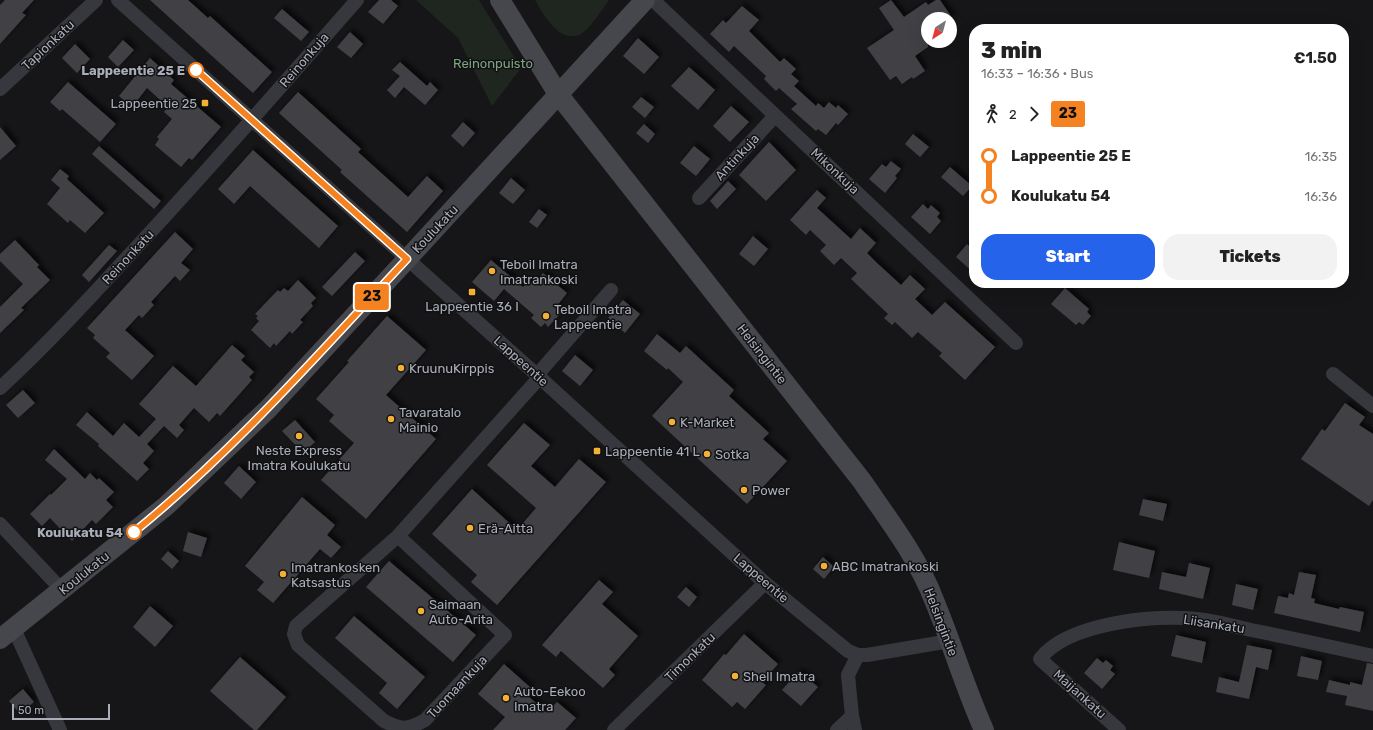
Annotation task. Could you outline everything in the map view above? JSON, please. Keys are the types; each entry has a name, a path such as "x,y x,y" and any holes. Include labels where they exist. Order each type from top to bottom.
{"street":[{"name":"Tapionkatu","path":"0,89 96,0"},
{"name":"Lappeentie","path":"118,0 538,376 765,583 848,651 858,655"},
{"name":"Reinonkuja","path":"252,121 357,0"},
{"name":"Helsingintie","path":"500,0 558,94 862,481 896,530 919,567 934,599 967,691 984,730"},
{"name":"Koulukatu","path":"7,634 166,506 262,414 645,0"},
{"name":"Mikonkuja","path":"653,0 1016,343"},
{"name":"Antinkuja","path":"699,198 776,116"},
{"name":"Reinonkatu","path":"0,388 21,369 102,285 252,121"},
{"name":"Tuomaankuja","path":"398,536 505,635 425,720 414,728 398,729 384,721 298,645 294,634 296,626 398,536 611,290"},
{"path":"1332,374 1373,406"},
{"path":"0,524 62,590"},
{"name":"Timonkatu","path":"614,730 765,583"},
{"name":"Liisankatu","path":"1040,659 1046,651 1061,640 1092,627 1155,617 1197,619 1373,656"},
{"path":"7,634 60,730"},
{"path":"854,730 848,675 858,655 950,641"},
{"name":"Maijankatu","path":"1040,659 1119,730"},
{"path":"837,730 852,716"}],"green space":[{"name":"Reinonpuisto","path":"416,0 479,0 521,68 492,106 458,38"},
{"path":"535,0 609,0 583,33 572,36 565,35 552,26"}],"building":[{"path":"5,0 34,0 22,13 26,15 0,44 0,5"},
{"path":"150,0 188,0 208,18 210,16 272,72 253,93"},
{"path":"379,0 391,0 398,6 383,24 368,12"},
{"path":"891,0 904,17 926,2 928,5 936,0 940,0 948,12 921,12 921,48 927,48 915,56 925,71 902,84 896,76 890,80 867,48 894,30 879,8"},
{"path":"742,6 759,20 749,31 780,62 784,58 796,69 791,74 799,81 794,86 816,106 818,103 824,108 829,102 836,108 838,105 848,114 838,125 836,123 826,135 818,129 816,131 791,109 797,104 779,88 776,91 764,79 766,76 734,46 729,52 710,34 723,20 726,23"},
{"path":"282,9 309,32 301,41 274,18"},
{"path":"350,32 363,44 351,58 337,47"},
{"path":"638,38 659,57 644,74 623,56"},
{"path":"123,40 134,50 118,67 108,57"},
{"path":"75,44 90,59 77,73 62,58"},
{"path":"150,58 174,80 171,84 221,127 192,160 189,158 181,167 155,145 159,139 157,137 172,119 164,112 168,107 147,88 132,107 119,96"},
{"path":"400,62 427,86 430,82 438,90 425,105 404,87 395,98 387,90 400,76 392,70"},
{"path":"689,67 715,90 698,110 671,86"},
{"path":"68,82 116,124 100,142 62,109 60,111 50,102"},
{"path":"298,92 361,149 358,152 408,197 427,176 443,191 407,232 340,172 342,170 279,113"},
{"path":"641,97 654,107 645,118 632,107"},
{"path":"731,106 749,122 730,142 713,126"},
{"path":"463,122 475,133 463,147 451,136"},
{"path":"644,124 655,134 648,143 636,133"},
{"path":"0,127 16,146 0,160"},
{"path":"913,134 929,147 920,157 905,144"},
{"path":"769,142 796,170 766,201 739,175"},
{"path":"99,146 161,201 154,209 92,154"},
{"path":"694,146 710,159 696,176 680,163"},
{"path":"253,150 338,226 319,248 250,186 234,204 218,189"},
{"path":"891,161 901,169 895,176 897,178 885,193 869,179 882,164 886,167"},
{"path":"950,167 969,183 969,189 963,196 941,177"},
{"path":"60,169 69,176 67,179 104,213 85,233 70,220 68,223 47,204 60,188 51,180"},
{"path":"511,178 525,190 513,204 499,193"},
{"path":"728,181 736,189 717,209 710,201"},
{"path":"817,190 826,198 817,208 851,239 860,228 876,243 867,253 901,285 910,275 925,289 915,299 932,315 945,302 995,347 965,380 939,356 942,353 918,332 912,338 895,322 892,325 884,318 888,314 851,279 857,273 841,258 834,265 820,251 826,245 810,230 806,235 790,220"},
{"path":"923,204 928,209 931,205 940,213 937,217 941,221 930,234 911,217"},
{"path":"539,209 547,215 537,228 529,222"},
{"path":"175,232 193,249 181,263 190,270 180,281 175,276 151,302 154,305 142,318 139,315 125,330 154,356 132,380 106,357 110,353 93,338 95,335 87,328"},
{"path":"753,236 768,249 754,266 739,254"},
{"path":"15,240 39,265 37,267 50,280 21,308 24,310 0,333 0,307 23,284 0,261 0,254"},
{"path":"967,244 969,246 969,269 956,257"},
{"path":"109,245 117,251 89,282 82,275"},
{"path":"355,252 365,261 332,296 322,287"},
{"path":"491,260 523,287 528,281 533,284 543,273 567,293 556,307 562,312 548,327 545,323 541,327 531,318 534,315 504,289 494,301 472,282"},
{"path":"298,280 316,298 311,303 313,306 300,320 303,322 292,334 290,331 276,346 274,343 270,348 251,330 259,321 256,318 258,316 255,314 278,290 280,292 284,288 288,291"},
{"path":"1065,288 1089,309 1087,312 1091,316 1083,325 1079,322 1076,325 1051,304"},
{"path":"623,300 640,314 625,333 608,318"},
{"path":"387,316 426,350 386,395 436,439 366,519 321,480 354,443 329,421 334,415 316,399"},
{"path":"657,334 680,353 686,346 734,390 729,396 769,433 763,439 787,461 747,504 652,416 683,382 668,368 667,370 644,351"},
{"path":"232,345 245,356 241,360 254,372 249,377 252,380 220,416 217,413 209,422 194,408 179,425 184,430 177,438 164,426 147,444 154,451 143,463 149,469 137,481 98,446 99,444 76,425 87,412 113,436 124,423 139,437 156,419 139,404 173,366 196,386"},
{"path":"575,355 593,370 580,386 562,371"},
{"path":"23,390 35,403 18,418 6,405"},
{"path":"1345,403 1365,417 1359,425 1373,434 1373,500 1369,506 1301,459 1322,429 1325,431"},
{"name":"Neste Express Imatra Koulukatu","path":"295,420 315,442 303,453 282,431"},
{"path":"524,423 550,445 531,466 555,487 579,459 606,482 497,605 471,582 477,575 432,534 472,489 517,530 536,508 487,465"},
{"path":"54,449 85,479 90,473 97,480 99,478 114,492 106,500 113,507 96,524 92,520 72,541 50,518 42,526 30,514 67,479 45,460"},
{"path":"239,466 256,482 241,499 224,483"},
{"path":"302,497 335,525 327,535 341,547 331,558 320,549 273,603 257,590 264,582 245,566"},
{"path":"1143,499 1167,504 1163,521 1139,515"},
{"path":"188,532 207,538 201,557 183,551"},
{"path":"1119,542 1155,551 1149,578 1113,570"},
{"path":"168,551 179,561 172,569 161,559"},
{"path":"823,557 834,567 824,579 813,569"},
{"name":"Saimaan Auto-Arita","path":"389,561 476,635 453,662 366,587"},
{"path":"1189,563 1210,568 1203,599 1159,589 1162,572 1186,577"},
{"path":"1299,572 1316,575 1311,598 1315,599 1314,603 1339,609 1340,607 1364,612 1360,632 1274,613 1278,596 1288,598 1289,593 1294,595"},
{"path":"599,580 613,592 602,604 638,636 609,669 615,675 603,688 561,651 556,657 542,645"},
{"path":"1236,584 1258,589 1253,610 1232,605"},
{"path":"686,587 697,597 689,607 677,597"},
{"path":"150,606 173,626 155,647 133,627"},
{"path":"354,616 425,677 397,709 379,693 387,683 335,638"},
{"path":"744,634 778,664 762,682 766,685 745,709 737,702 732,707 702,680 724,654 726,655"},
{"path":"1176,635 1206,642 1202,663 1171,656"},
{"path":"1247,645 1272,650 1268,670 1256,667 1249,699 1216,692 1219,677 1239,682"},
{"path":"1301,656 1322,661 1318,680 1297,676"},
{"path":"240,657 286,697 257,730 254,730 210,691"},
{"path":"1097,658 1103,663 1106,660 1113,666 1110,670 1115,674 1102,689 1084,673"},
{"path":"1367,663 1373,664 1373,711 1345,705 1347,696 1326,692 1329,680 1350,685 1350,682 1362,685"},
{"name":"Auto-Eekoo Imatra","path":"504,664 531,688 526,694 547,713 557,702 576,718 565,730 493,730 505,717 478,694"},
{"path":"799,671 818,687 801,706 782,690"},
{"path":"23,689 34,702 20,714 9,701"}],"bus line":[{"name":"23","path":"134,532 166,506 268,409 407,259 196,70"}],"place":[{"name":"Lappeentie 25 E","path":"196,70"},
{"name":"Lappeentie 25","path":"205,103"},
{"name":"Teboil Imatra Imatrankoski","path":"492,271"},
{"name":"Lappeentie 36 I","path":"472,292"},
{"name":"Teboil Imatra Lappeentie","path":"546,316"},
{"name":"KruunuKirppis","path":"401,368"},
{"name":"Tavaratalo Mainio","path":"391,419"},
{"name":"K-Market","path":"672,422"},
{"name":"Neste Express Imatra Koulukatu","path":"299,436"},
{"name":"Lappeentie 41 L","path":"597,451"},
{"name":"Sotka","path":"707,454"},
{"name":"Power","path":"744,490"},
{"name":"Erä-Aitta","path":"470,528"},
{"name":"Koulukatu 54","path":"134,532"},
{"name":"ABC Imatrankoski","path":"824,566"},
{"name":"Imatrankosken Katsastus","path":"283,574"},
{"name":"Saimaan Auto-Arita","path":"421,611"},
{"name":"Shell Imatra","path":"735,676"},
{"name":"Auto-Eekoo Imatra","path":"506,698"}]}
